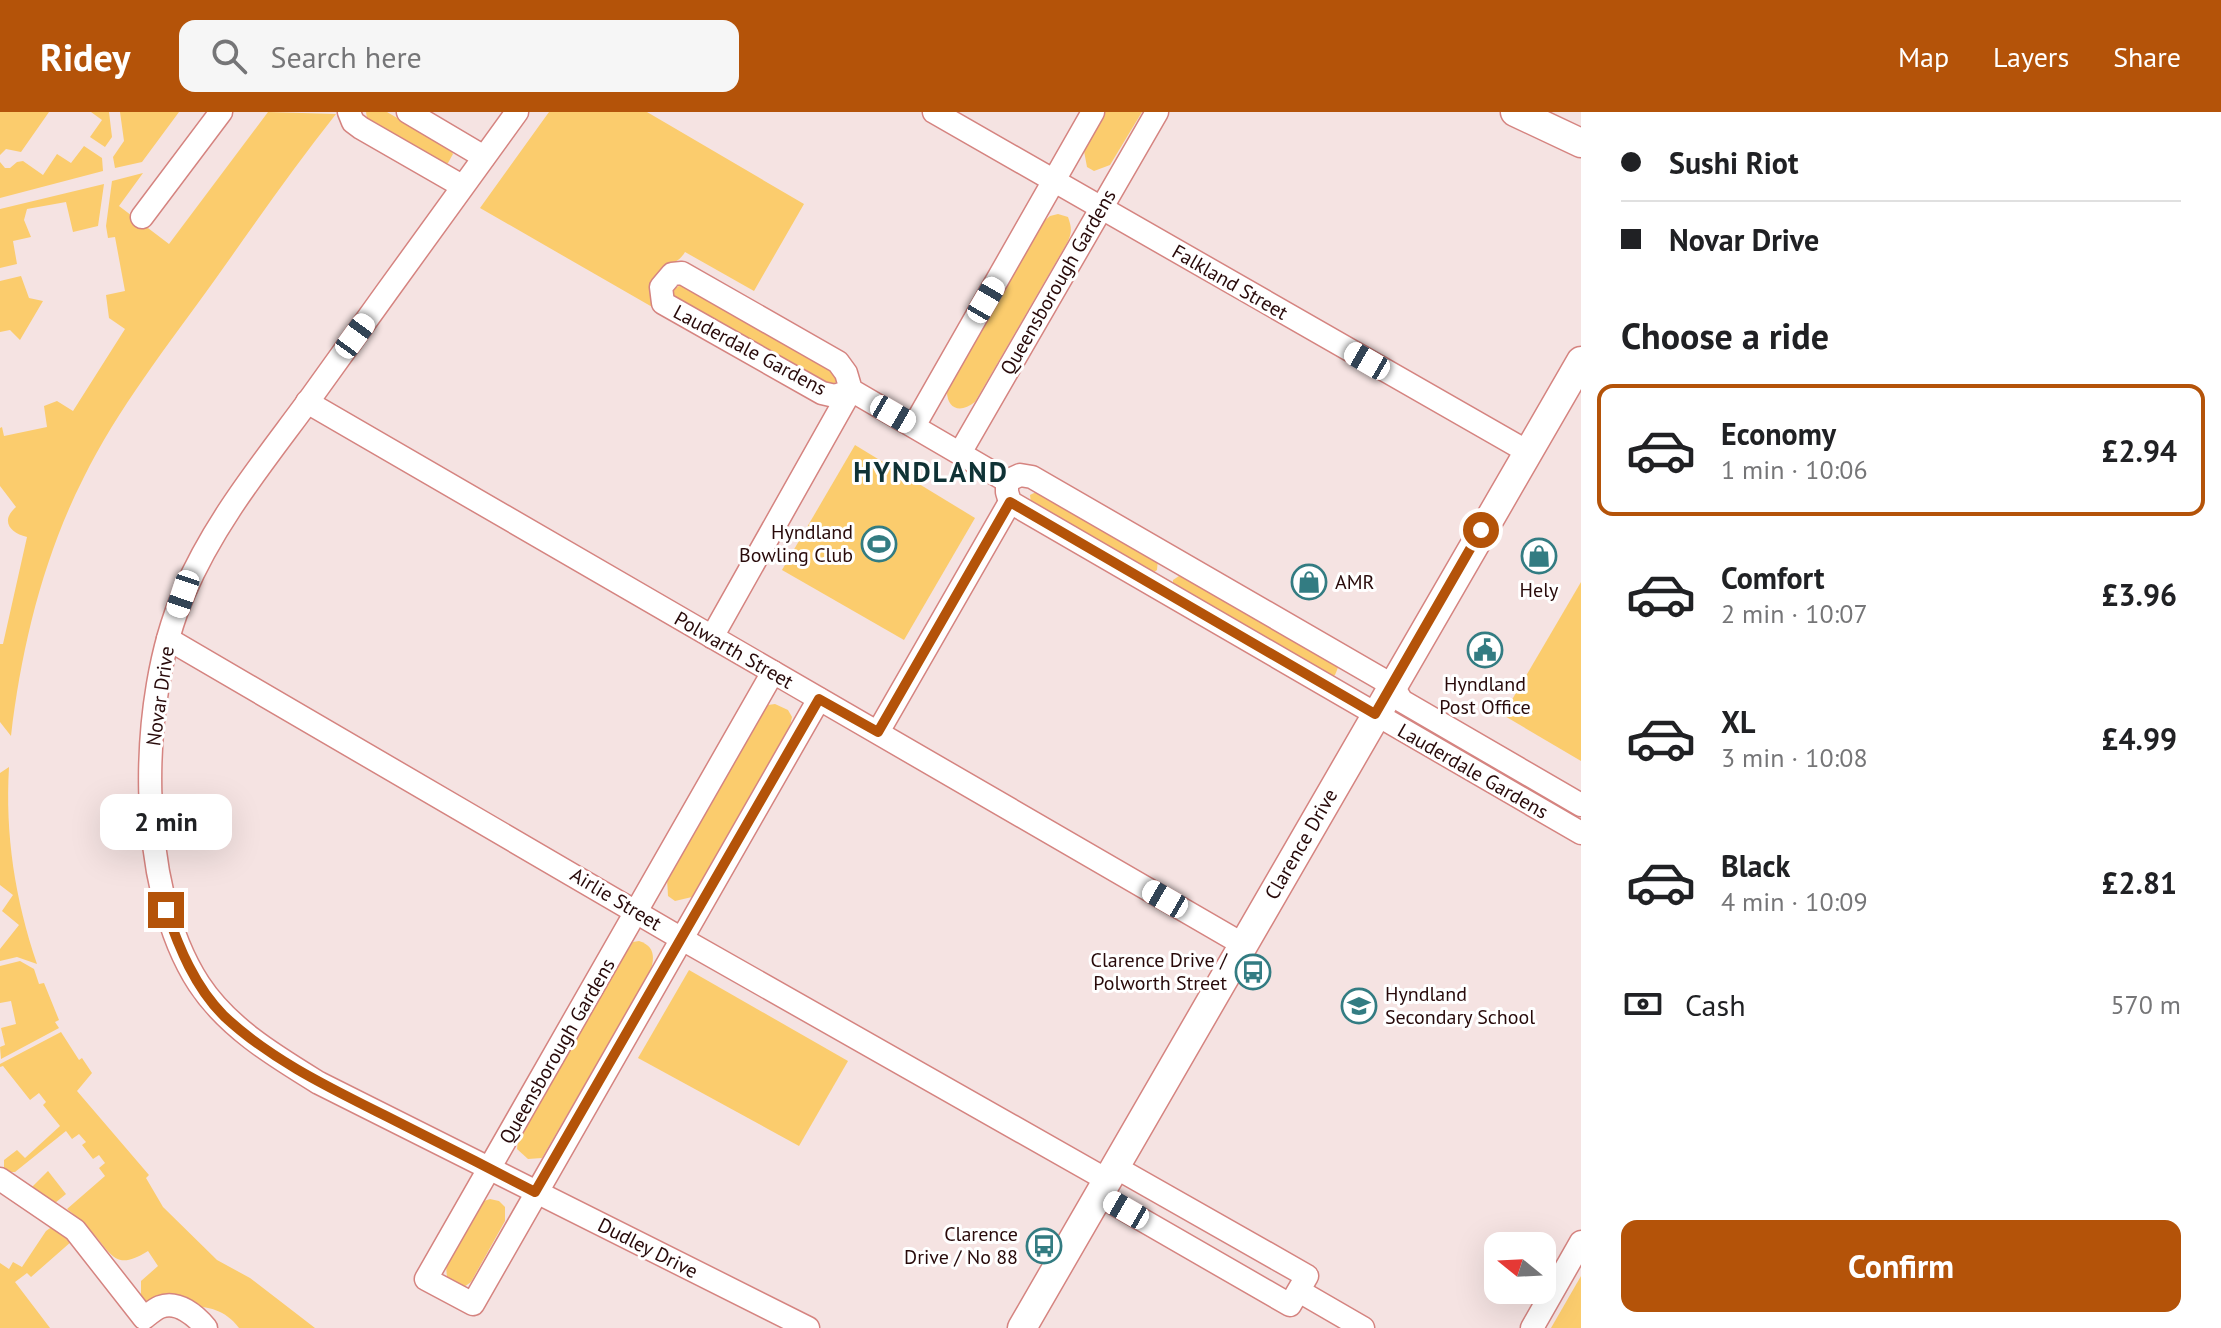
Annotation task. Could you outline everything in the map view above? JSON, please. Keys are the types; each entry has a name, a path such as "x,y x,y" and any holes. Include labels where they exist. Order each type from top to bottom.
{"street":[{"path":"142,217 221,112"},
{"path":"349,112 353,122 361,128 462,186"},
{"path":"408,112 484,157"},
{"name":"Novar Drive","path":"489,1168 319,1083 285,1062 223,1014 200,986 182,954 166,910 152,823 150,768 157,687 168,639 183,594 206,547 227,513 517,112"},
{"name":"Falkland Street","path":"934,112 1528,452"},
{"path":"914,426 1093,112"},
{"name":"Queensborough Gardens","path":"960,453 1157,112"},
{"path":"1515,112 1581,143"},
{"name":"Lauderdale Gardens","path":"851,390 835,396 822,393 663,303 661,287 672,274 682,273 838,362 846,373 851,390 960,453 1009,492 1375,714 1581,833"},
{"name":"Clarence Drive","path":"1022,1328 1581,361"},
{"path":"712,637 851,390"},
{"name":"Polwarth Street","path":"307,402 1244,945"},
{"name":"Lauderdale Gardens","path":"1009,492 1020,475 1032,477 1392,685 1402,701 1581,805"},
{"path":"878,732 1009,492"},
{"name":"Airlie Street","path":"168,639 682,939 1107,1181 1307,1276 1290,1305 1107,1181"},
{"name":"Queensborough Gardens","path":"773,672 426,1279 473,1304 819,699"},
{"name":"Dudley Drive","path":"489,1168 808,1328"},
{"path":"0,1179 75,1230 144,1318 160,1307 174,1306 194,1314 206,1328"},
{"path":"1532,1328 1581,1242"},
{"path":"1299,1291 1363,1328"}],"shaded area":[{"path":"0,112 49,112 21,152 6,149 0,155"},
{"path":"91,112 109,112 112,137 105,147 90,137 102,120"},
{"path":"120,112 179,112 142,162 115,168 113,157 124,141"},
{"path":"268,112 336,114 144,377 83,479 56,540 36,604 21,670 11,736 0,722 0,644 3,644 27,537 16,533 8,522 16,507 0,486 0,428 4,436 47,427 44,406 57,401 73,411 125,329 109,318 106,295 125,291 115,237 108,238 106,226 112,181 143,173 119,206 169,244"},
{"path":"366,112 387,112 450,149 453,154 448,163 443,164 372,122"},
{"path":"549,112 647,112 804,204 754,291 685,252 658,275 654,285 654,308 480,208"},
{"path":"1105,112 1142,112 1110,165 1094,171 1087,167 1084,151"},
{"path":"84,146 102,158 103,171 0,198 0,162 5,168 10,168 23,161 43,175 57,154 71,163"},
{"path":"104,184 98,226 73,232 66,202 27,209 24,220 31,237 13,241 17,264 0,268 0,209"},
{"path":"1058,214 1068,217 1071,230 1067,243 975,402 964,408 955,408 949,401 947,389 1042,223"},
{"path":"21,276 29,298 43,301 20,340 10,330 0,332 0,281"},
{"path":"681,284 832,367 837,380 834,385 828,385 674,297 674,290"},
{"name":"Hyndland Bowling Club","path":"855,445 975,518 904,640 782,570"},
{"path":"1038,491 1158,559 1157,570 1153,573 1031,503 1030,495"},
{"path":"1182,574 1339,665 1335,675 1331,678 1173,584 1173,580"},
{"path":"1581,582 1581,761 1503,715"},
{"path":"775,704 788,710 792,717 790,726 692,897 675,901 668,896 667,878 762,712 768,705"},
{"path":"9,767 13,867 37,964 17,957 0,961 0,949 19,925 2,911 13,895 0,885 0,773"},
{"path":"639,941 651,949 653,962 650,972 542,1158 528,1159 517,1149 518,1140 627,950 633,942"},
{"path":"20,961 34,969 39,984 44,983 59,1020 55,1022 59,1028 1,1059 0,1047 5,1045 1,1028 16,1024 11,1001 0,1003 0,966"},
{"path":"689,970 848,1061 799,1146 638,1058"},
{"path":"61,1032 79,1060 82,1058 92,1073 77,1091 149,1175 146,1178 163,1207 217,1260 250,1278 315,1328 239,1328 230,1318 210,1308 148,1308 141,1298 141,1281 158,1266 148,1251 128,1260 115,1258 67,1209 105,1176 99,1168 105,1163 99,1155 93,1159 82,1145 86,1142 79,1134 72,1139 66,1131 15,1172 4,1168 4,1160 17,1150 25,1158 60,1126 43,1105 46,1102 39,1093 30,1100 0,1064"},
{"path":"48,1171 66,1194 55,1203 32,1187"},
{"path":"490,1199 499,1201 505,1207 505,1221 471,1282 464,1287 447,1279 446,1264 481,1202"},
{"path":"53,1226 72,1241 31,1277 27,1273 15,1282 50,1328 0,1328 0,1263 9,1269 13,1262 22,1267 46,1231"},
{"path":"1581,1276 1581,1328 1551,1328"}],"place":[{"name":"Hyndland Bowling Club","path":"879,544"},
{"name":"Hely","path":"1539,556"},
{"name":"AMR","path":"1309,582"},
{"name":"Hyndland Post Office","path":"1485,650"},
{"name":"Clarence Drive / Polworth Street","path":"1253,972"},
{"name":"Hyndland Secondary School","path":"1359,1006"},
{"name":"Clarence Drive / No 88","path":"1044,1246"}],"district":[{"name":"HYNDLAND","path":"931,472"}],"route":[{"path":"166,910 182,954 200,986 223,1014 253,1040 319,1083 535,1192 819,699 878,732 1010,502 1375,714 1481,530"}]}
